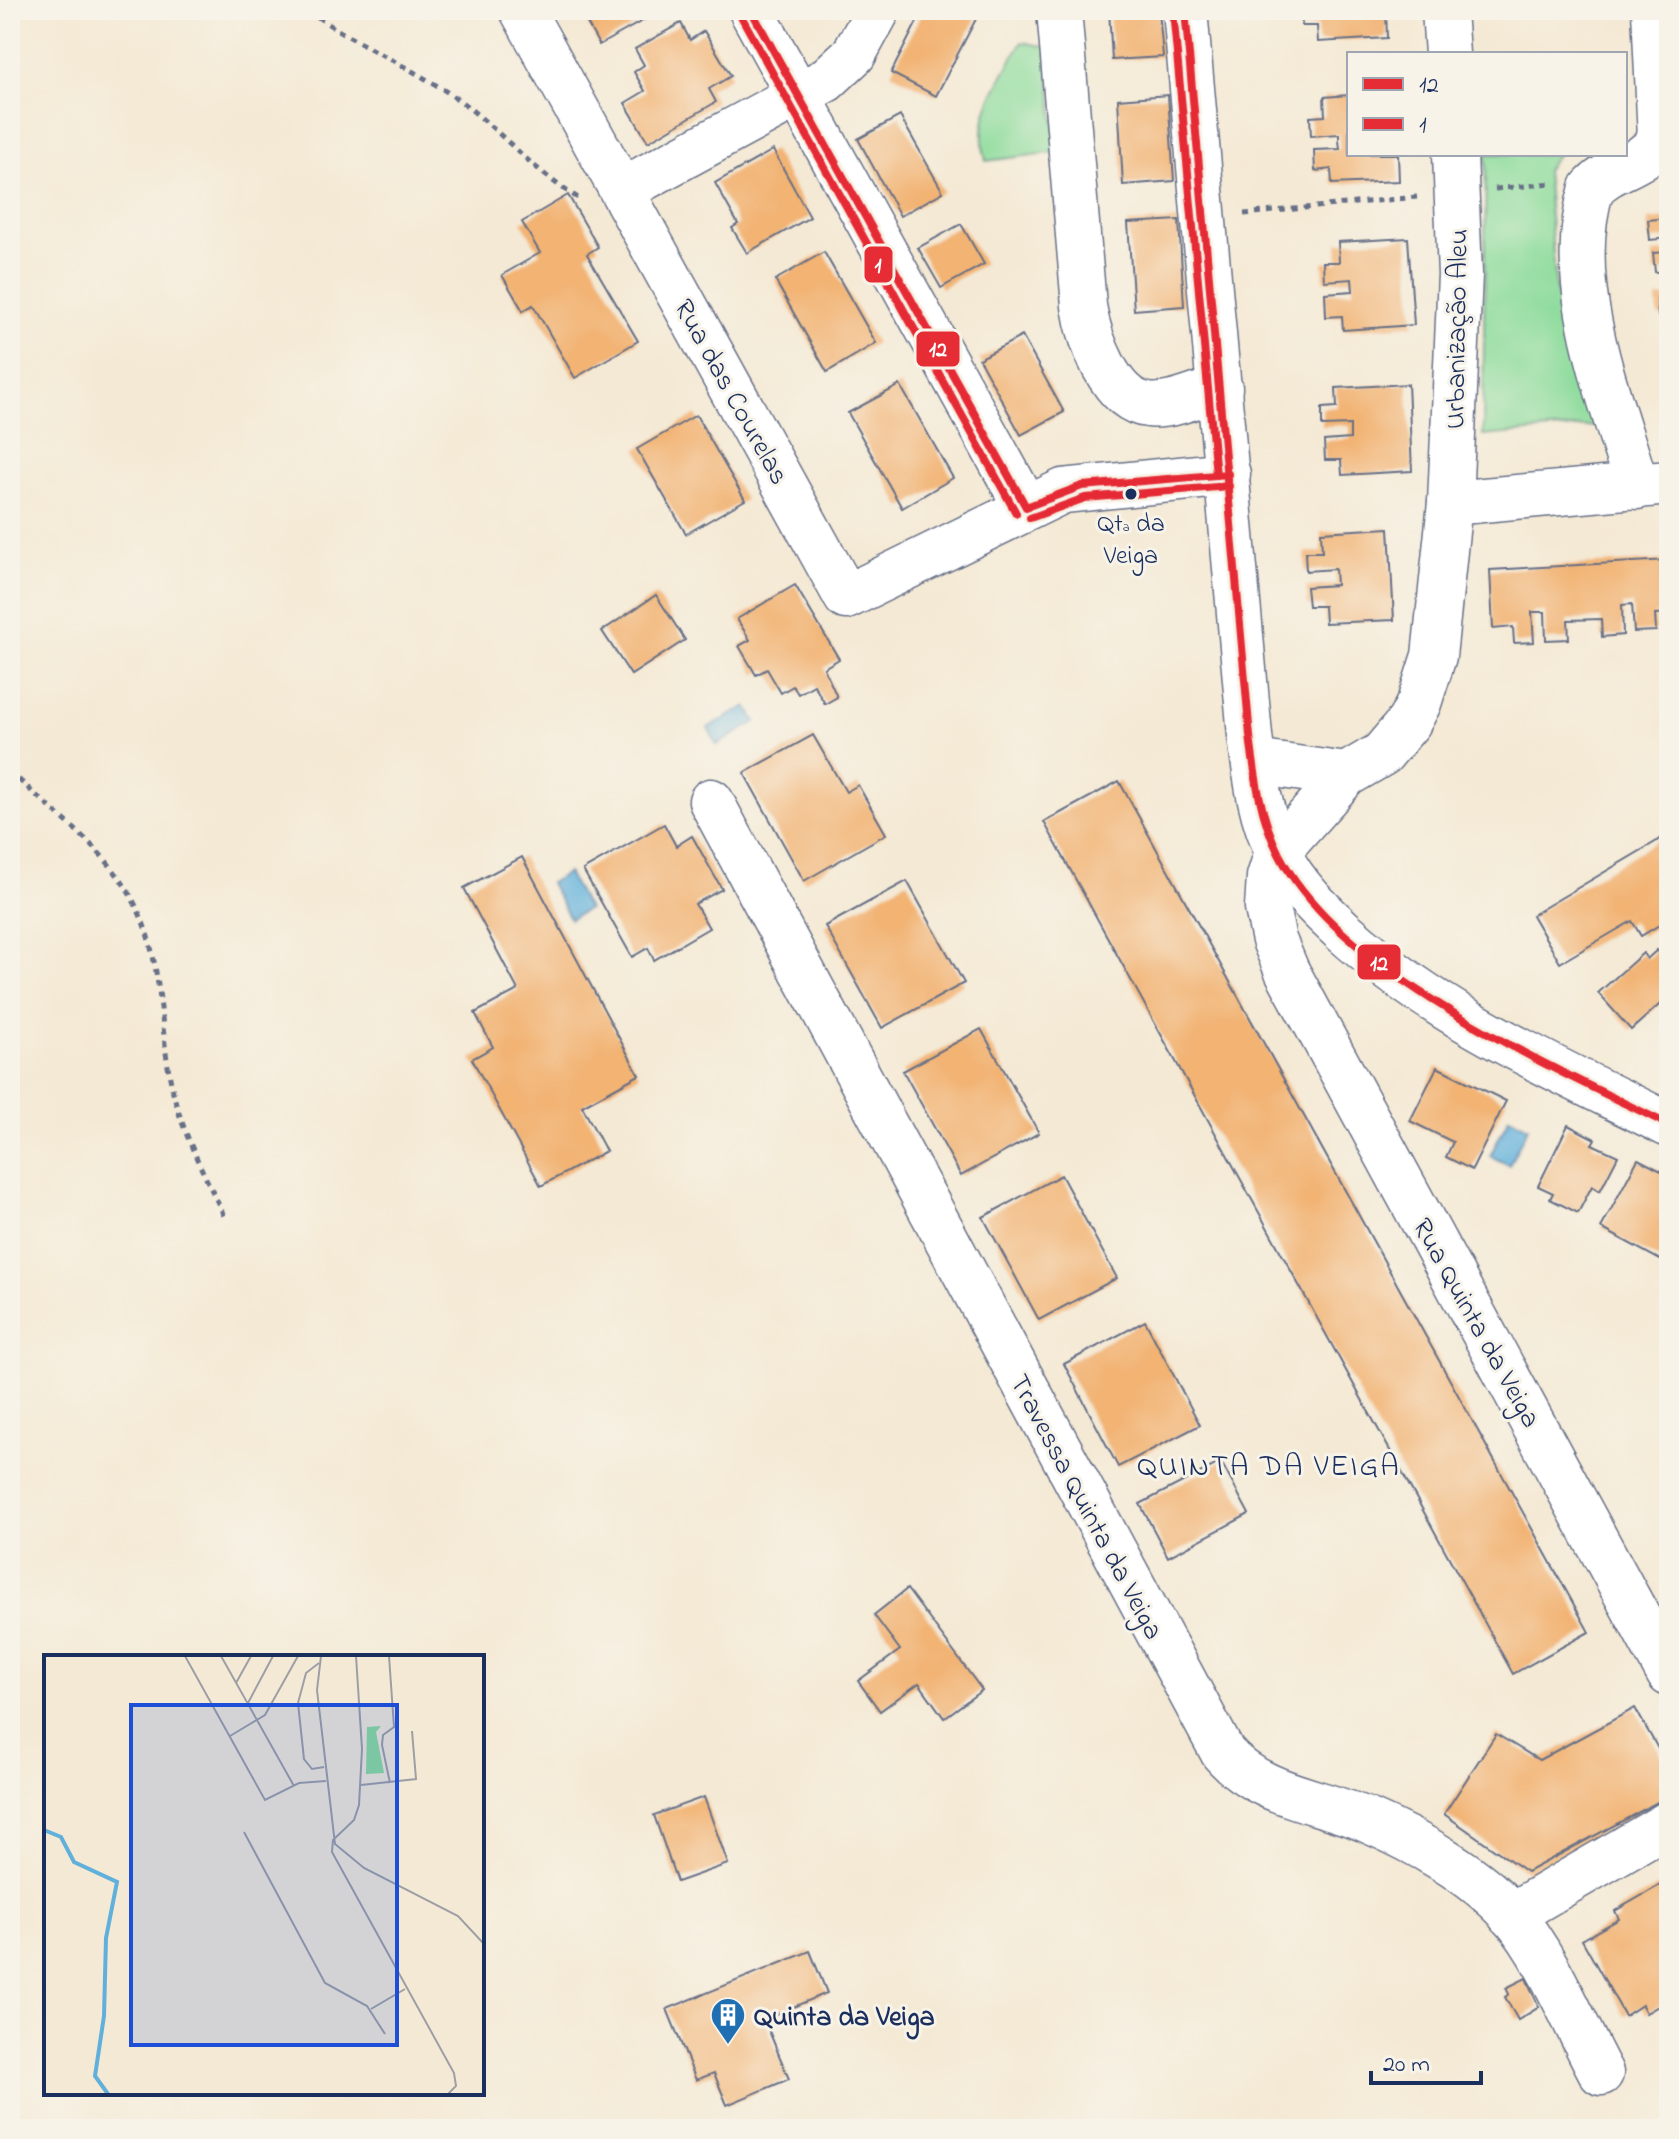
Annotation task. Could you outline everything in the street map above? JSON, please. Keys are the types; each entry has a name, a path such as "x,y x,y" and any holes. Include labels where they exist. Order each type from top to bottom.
{"street":[{"name":"Rua das Courelas","path":"522,10 846,597 1026,507"},
{"path":"751,10 1026,507 1082,486 1228,474"},
{"path":"622,190 799,97 847,62 878,10"},
{"path":"1059,10 1084,306 1091,338 1113,378 1128,397 1140,404 1162,405 1220,388"},
{"path":"1185,10 1254,762 1262,806 1277,852 1310,900 1399,979 1450,1014 1669,1125"},
{"path":"1444,10 1447,52"},
{"path":"1450,503 1653,485 1588,307 1584,226 1592,188 1617,169 1642,160 1660,139 1654,10"},
{"name":"Urbanização Aleu","path":"1277,852 1346,775 1382,754 1409,722 1419,703 1439,629 1450,503 1460,274 1455,156"},
{"path":"1254,762 1346,775"},
{"name":"Travessa Quinta da Veiga","path":"711,801 1223,1753 1234,1766 1266,1787 1326,1805 1390,1831 1468,1877 1511,1915 1533,1946 1601,2073"},
{"name":"Rua Quinta da Veiga","path":"1277,852 1269,877 1267,908 1274,940 1287,971 1669,1674"},
{"path":"1287,971 1292,930 1310,900"},
{"path":"1511,1915 1669,1823"}],"path":[{"path":"308,10 333,29 461,102 577,198 591,205 609,206 618,204 622,190"},
{"path":"10,771 101,854 135,903 149,937 180,1118 226,1220"}],"green space":[{"path":"1022,42 1047,47 1057,152 986,161 983,129 986,114 998,84"},
{"path":"1486,156 1556,156 1546,170 1556,290 1595,426 1483,436"}],"water":[{"path":"747,706 756,722 717,745 708,728"},
{"path":"567,873 588,909 570,919 550,883"},
{"path":"1509,1117 1528,1127 1509,1165 1490,1156"}],"building":[{"path":"662,10 599,45 581,12"},
{"path":"923,10 959,10 976,19 936,96 891,73"},
{"path":"1109,10 1159,10 1163,57 1112,60"},
{"path":"1301,10 1386,10 1387,38 1318,42 1317,26 1302,26"},
{"path":"681,23 690,40 704,31 731,76 709,89 716,102 648,142 625,103 645,91 634,72 644,65 635,49"},
{"path":"1168,95 1174,181 1123,185 1118,99"},
{"path":"1347,95 1347,156 1398,156 1399,181 1332,184 1331,169 1315,171 1314,150 1340,149 1339,134 1311,136 1310,117 1325,116 1324,97"},
{"path":"900,116 943,192 900,216 858,139"},
{"path":"773,150 810,217 747,253 732,228 738,224 715,183"},
{"path":"568,195 598,247 587,254 638,341 575,378 533,305 523,311 502,275 540,253 522,222"},
{"path":"1669,218 1669,238 1650,240 1648,220"},
{"path":"1179,220 1184,306 1134,310 1128,223"},
{"path":"961,224 984,264 941,288 918,248"},
{"path":"1408,238 1414,325 1343,330 1342,316 1326,317 1325,293 1353,291 1352,279 1324,281 1323,262 1339,262 1338,242"},
{"path":"824,252 876,343 827,372 775,280"},
{"path":"1669,252 1669,271 1655,272 1653,253"},
{"path":"1669,297 1669,315 1658,316 1657,298"},
{"path":"1022,336 1064,412 1021,435 979,359"},
{"path":"1408,384 1412,471 1342,475 1341,460 1325,460 1324,441 1350,439 1350,425 1322,426 1322,408 1337,407 1336,388"},
{"path":"900,385 953,478 902,508 848,413"},
{"path":"696,415 745,500 686,534 637,449"},
{"path":"1389,528 1394,620 1325,623 1324,606 1308,606 1306,587 1336,585 1335,569 1306,571 1305,552 1322,552 1321,532"},
{"path":"1669,560 1669,613 1655,614 1656,631 1634,632 1632,604 1622,605 1623,635 1602,637 1601,619 1568,620 1569,639 1546,640 1545,612 1532,612 1534,642 1514,643 1513,627 1493,629 1490,570"},
{"path":"795,585 839,659 824,668 837,697 825,704 814,685 798,694 793,686 781,693 767,669 756,675 739,646 750,640 737,619"},
{"path":"656,595 685,640 631,675 602,631"},
{"path":"813,735 846,792 858,785 886,834 804,881 744,773"},
{"path":"1119,781 1589,1632 1513,1674 1044,822"},
{"path":"664,824 676,846 692,836 722,889 695,904 709,928 654,960 648,948 632,957 583,870"},
{"path":"1669,834 1669,919 1641,936 1632,921 1560,963 1532,915"},
{"path":"522,857 639,1075 582,1106 606,1151 541,1186 472,1059 493,1047 475,1013 518,990 464,888"},
{"path":"907,881 964,983 882,1028 825,926"},
{"path":"1657,950 1669,963 1669,996 1631,1030 1598,993 1643,953 1647,959"},
{"path":"981,1029 1039,1133 961,1176 903,1071"},
{"path":"1437,1067 1506,1101 1472,1170 1446,1157 1453,1142 1410,1121"},
{"path":"1568,1125 1595,1139 1592,1144 1618,1156 1600,1191 1592,1186 1578,1213 1550,1199 1553,1193 1538,1186"},
{"path":"1638,1159 1669,1175 1669,1244 1660,1260 1601,1228"},
{"path":"1061,1175 1117,1278 1039,1320 983,1217"},
{"path":"1145,1321 1200,1425 1118,1467 1064,1364"},
{"path":"1221,1462 1249,1514 1168,1557 1140,1504"},
{"path":"907,1589 982,1690 944,1718 919,1683 880,1711 858,1681 900,1650 874,1615"},
{"path":"1635,1708 1669,1768 1669,1796 1527,1872 1444,1814 1496,1734 1539,1760"},
{"path":"704,1797 728,1864 677,1882 654,1815"},
{"path":"1669,1880 1669,2000 1646,2013 1642,2005 1625,2016 1582,1940 1619,1919 1615,1911"},
{"name":"Quinta da Veiga","path":"810,1951 827,1993 764,2019 789,2079 727,2105 714,2073 696,2080 667,2009"},
{"path":"1526,1978 1539,2007 1518,2020 1505,1997 1509,1994 1506,1988"}],"transit line":[{"name":"12","path":"751,10 1026,507 1082,486 1228,474"},
{"name":"12","path":"1185,10 1250,736 1259,796 1279,854 1308,898 1349,939 1398,977 1510,1045 1669,1125"},
{"name":"1","path":"1173,11 1216,475"},
{"name":"1","path":"741,16 1016,513"},
{"name":"1","path":"1030,518 1085,498 1229,486"}],"place":[{"name":"Qtª da Veiga","path":"1131,494"},
{"name":"Quinta da Veiga","path":"728,2046"}],"district":[{"name":"QUINTA DA VEIGA","path":"1269,1465"}]}
